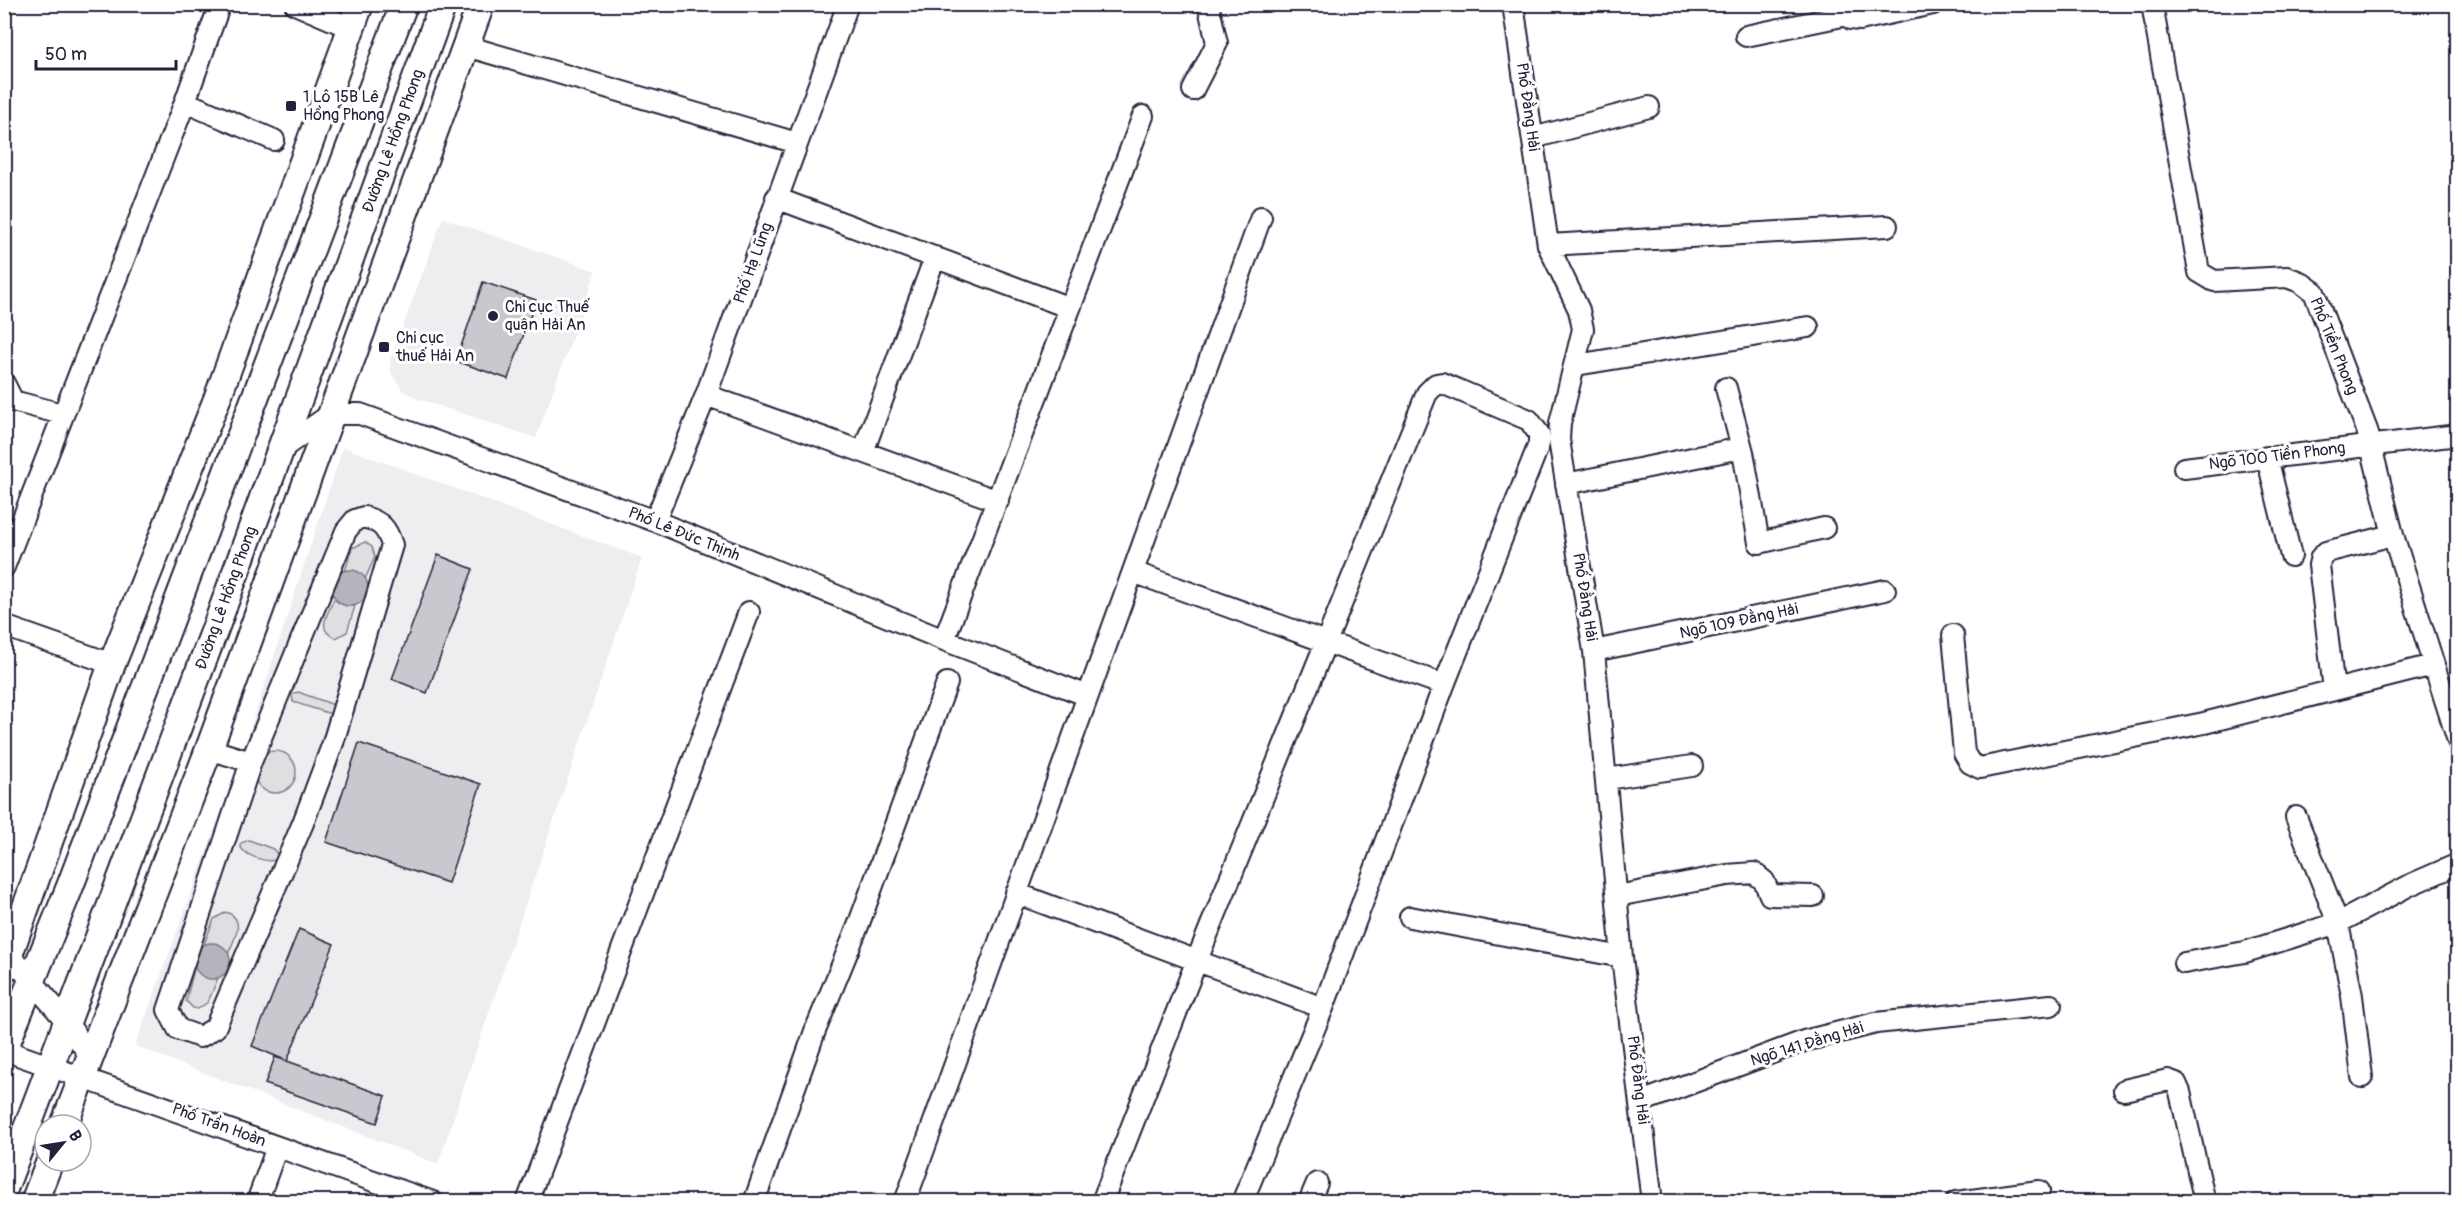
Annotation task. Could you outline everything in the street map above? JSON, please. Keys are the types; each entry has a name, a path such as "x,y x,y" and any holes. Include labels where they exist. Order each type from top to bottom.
{"main road":[{"path":"4,1049 69,889 404,4"},
{"name":"Đường Lê Hồng Phong","path":"4,1189 214,632 443,4"},
{"path":"68,1113 209,749 481,4"},
{"path":"6,958 112,664 217,399 356,16"},
{"path":"34,1202 45,1173"}],"street":[{"path":"4,567 185,102 220,4"},
{"path":"294,4 356,16"},
{"name":"Phố Hạ Lũng","path":"655,521 706,395 848,4"},
{"path":"1193,90 1216,43 1208,4"},
{"name":"Phố Đằng Hải","path":"1513,4 1548,245 1579,310 1583,330 1560,423 1559,440 1594,651 1622,957 1652,1202"},
{"path":"1746,36 1846,10 1851,19 1860,20 1932,4"},
{"name":"Phố Tiền Phong","path":"2152,4 2199,272 2214,281 2287,277 2300,282 2314,292 2371,445 2393,535 2433,665 2454,715 2457,741"},
{"path":"466,46 797,143"},
{"path":"185,102 274,140"},
{"path":"1533,138 1649,107"},
{"path":"944,640 1143,116"},
{"path":"776,198 1070,308"},
{"path":"905,1202 1262,217"},
{"path":"1548,245 1887,226"},
{"path":"863,452 935,257"},
{"path":"1576,365 1808,327"},
{"path":"4,383 13,401 62,414"},
{"path":"1102,1202 1197,960 1427,393 1436,384 1442,383 1529,420 1539,434 1539,444 1444,685 1323,1008 1242,1202"},
{"path":"1726,388 1743,452 1759,543 1824,528"},
{"path":"706,395 998,501"},
{"path":"281,449 332,414"},
{"name":"Phố Lê Đức Thịnh","path":"332,414 360,414 655,521 944,640 1088,696"},
{"name":"Ngõ 100 Tiền Phong","path":"2184,468 2457,435"},
{"path":"1566,483 1731,450 1743,452"},
{"path":"2267,457 2291,556"},
{"path":"364,517 378,521 388,531 392,545 333,743 303,823 215,1028 200,1036 178,1029 168,1010 251,762 346,531 355,520 364,517"},
{"path":"2334,690 2319,565 2321,557 2326,552 2393,535"},
{"path":"1133,572 1444,685"},
{"name":"Ngõ 109 Đằng Hải","path":"1594,651 1885,590"},
{"path":"527,1202 749,612"},
{"path":"4,626 112,664"},
{"path":"1953,635 1964,753 1970,763 1980,768 2204,723 2433,665"},
{"path":"754,1202 815,1031 858,926 947,683"},
{"path":"209,749 251,762"},
{"path":"1607,779 1692,766"},
{"path":"2296,817 2338,923 2352,996 2362,1077"},
{"path":"2184,963 2245,952 2338,923 2412,884 2457,864"},
{"path":"1617,896 1727,875 1754,873 1764,881 1770,895 1813,896"},
{"path":"1016,893 1323,1008"},
{"path":"1410,917 1622,957"},
{"path":"6,958 32,981 66,1021 86,1066"},
{"name":"Ngõ 141 Đằng Hải","path":"1641,1102 1804,1041 1876,1023 2051,1005"},
{"name":"Phố Trần Hoàn","path":"4,1049 49,1065 86,1066 278,1147 420,1199"},
{"path":"2124,1090 2168,1080 2176,1083 2205,1202"},
{"path":"257,1202 278,1147"},
{"path":"1309,1202 1317,1183"},
{"path":"1968,1201 2038,1191"}],"shaded area":[{"name":"Chi cục Thuế quận Hải An","path":"443,218 596,271 536,438 419,399 403,391 391,373 390,361"},
{"path":"343,447 642,558 438,1164 135,1046 240,760"},
{"path":"365,542 372,547 375,557 365,579 356,572 345,571 352,548"},
{"path":"350,570 363,575 368,588 363,601 350,606 337,601 332,588 337,575"},
{"path":"334,599 344,605 355,606 347,632 336,638 326,631 325,626 326,616"},
{"path":"298,692 334,705 336,707 334,715 293,702 292,694"},
{"path":"275,751 290,757 296,772 290,787 275,793 260,787 254,772 260,757"},
{"path":"249,840 273,849 279,856 278,859 263,860 246,853 240,846 241,843"},
{"path":"226,912 232,915 237,925 236,936 228,954 218,944 204,944 214,919"},
{"path":"212,943 224,949 230,961 224,973 212,979 200,973 194,961 200,949"},
{"path":"195,965 204,976 218,978 208,1002 198,1009 193,1008 186,1001"}],"building":[{"path":"483,282 536,300 508,379 456,361"},
{"path":"438,555 473,569 427,693 392,679"},
{"path":"359,743 481,784 448,883 326,842"},
{"path":"299,929 334,944 287,1061 252,1046"},
{"path":"275,1057 386,1096 377,1123 265,1084"}],"place":[{"name":"1 Lô 15B Lê Hồng Phong","path":"291,106"},
{"name":"Chi cục Thuế quận Hải An","path":"493,316"},
{"name":"Chi cục thuế Hải An","path":"384,347"}]}
